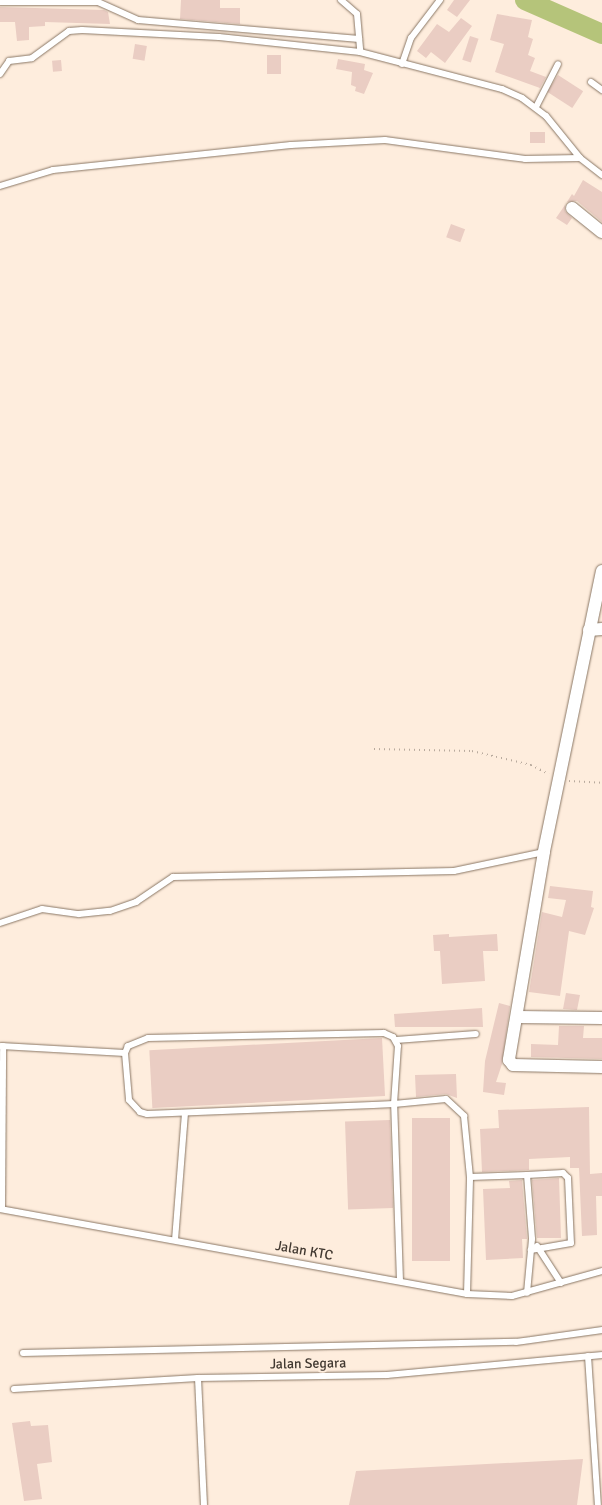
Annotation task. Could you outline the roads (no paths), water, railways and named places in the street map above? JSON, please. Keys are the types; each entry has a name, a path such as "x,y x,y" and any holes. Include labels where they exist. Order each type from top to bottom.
{"street":[{"path":"572,208 602,232"},
{"path":"602,571 596,630 544,852 518,1017 509,1060 511,1064 602,1067"},
{"path":"518,1017 602,1018"}],"lane":[{"path":"341,0 357,14 360,52"},
{"path":"402,64 411,38 440,0"},
{"path":"0,2 98,2 138,20 359,39"},
{"path":"0,74 9,61 32,58 69,31 82,30 219,37 360,52 502,89 536,106 580,158 602,175"},
{"path":"536,106 558,64"},
{"path":"591,82 602,90"},
{"path":"0,186 53,170 291,145 385,140 525,159 580,158"},
{"path":"0,923 42,910 79,914 110,911 136,902 159,883 173,877 454,871 544,852"},
{"path":"467,1294 470,1177 464,1116 456,1106 446,1099 394,1104 147,1114 133,1107 129,1100 125,1053 134,1042 148,1038 384,1033 396,1040 476,1034"},
{"path":"396,1040 394,1104 400,1281"},
{"path":"1,1209 2,1046 125,1053"},
{"path":"175,1240 185,1112"},
{"path":"470,1177 563,1173 568,1178 571,1243 531,1250"},
{"path":"527,1175 532,1239 527,1293"},
{"name":"Jalan KTC","path":"1,1209 467,1294 500,1296 527,1293 602,1271"},
{"path":"532,1239 561,1283"},
{"path":"23,1352 516,1342 602,1330"},
{"name":"Jalan Segara","path":"14,1389 198,1378 388,1375 602,1355"},
{"path":"588,1356 598,1505"},
{"path":"198,1378 204,1505"}],"waterway":[{"path":"525,0 602,34"}]}
